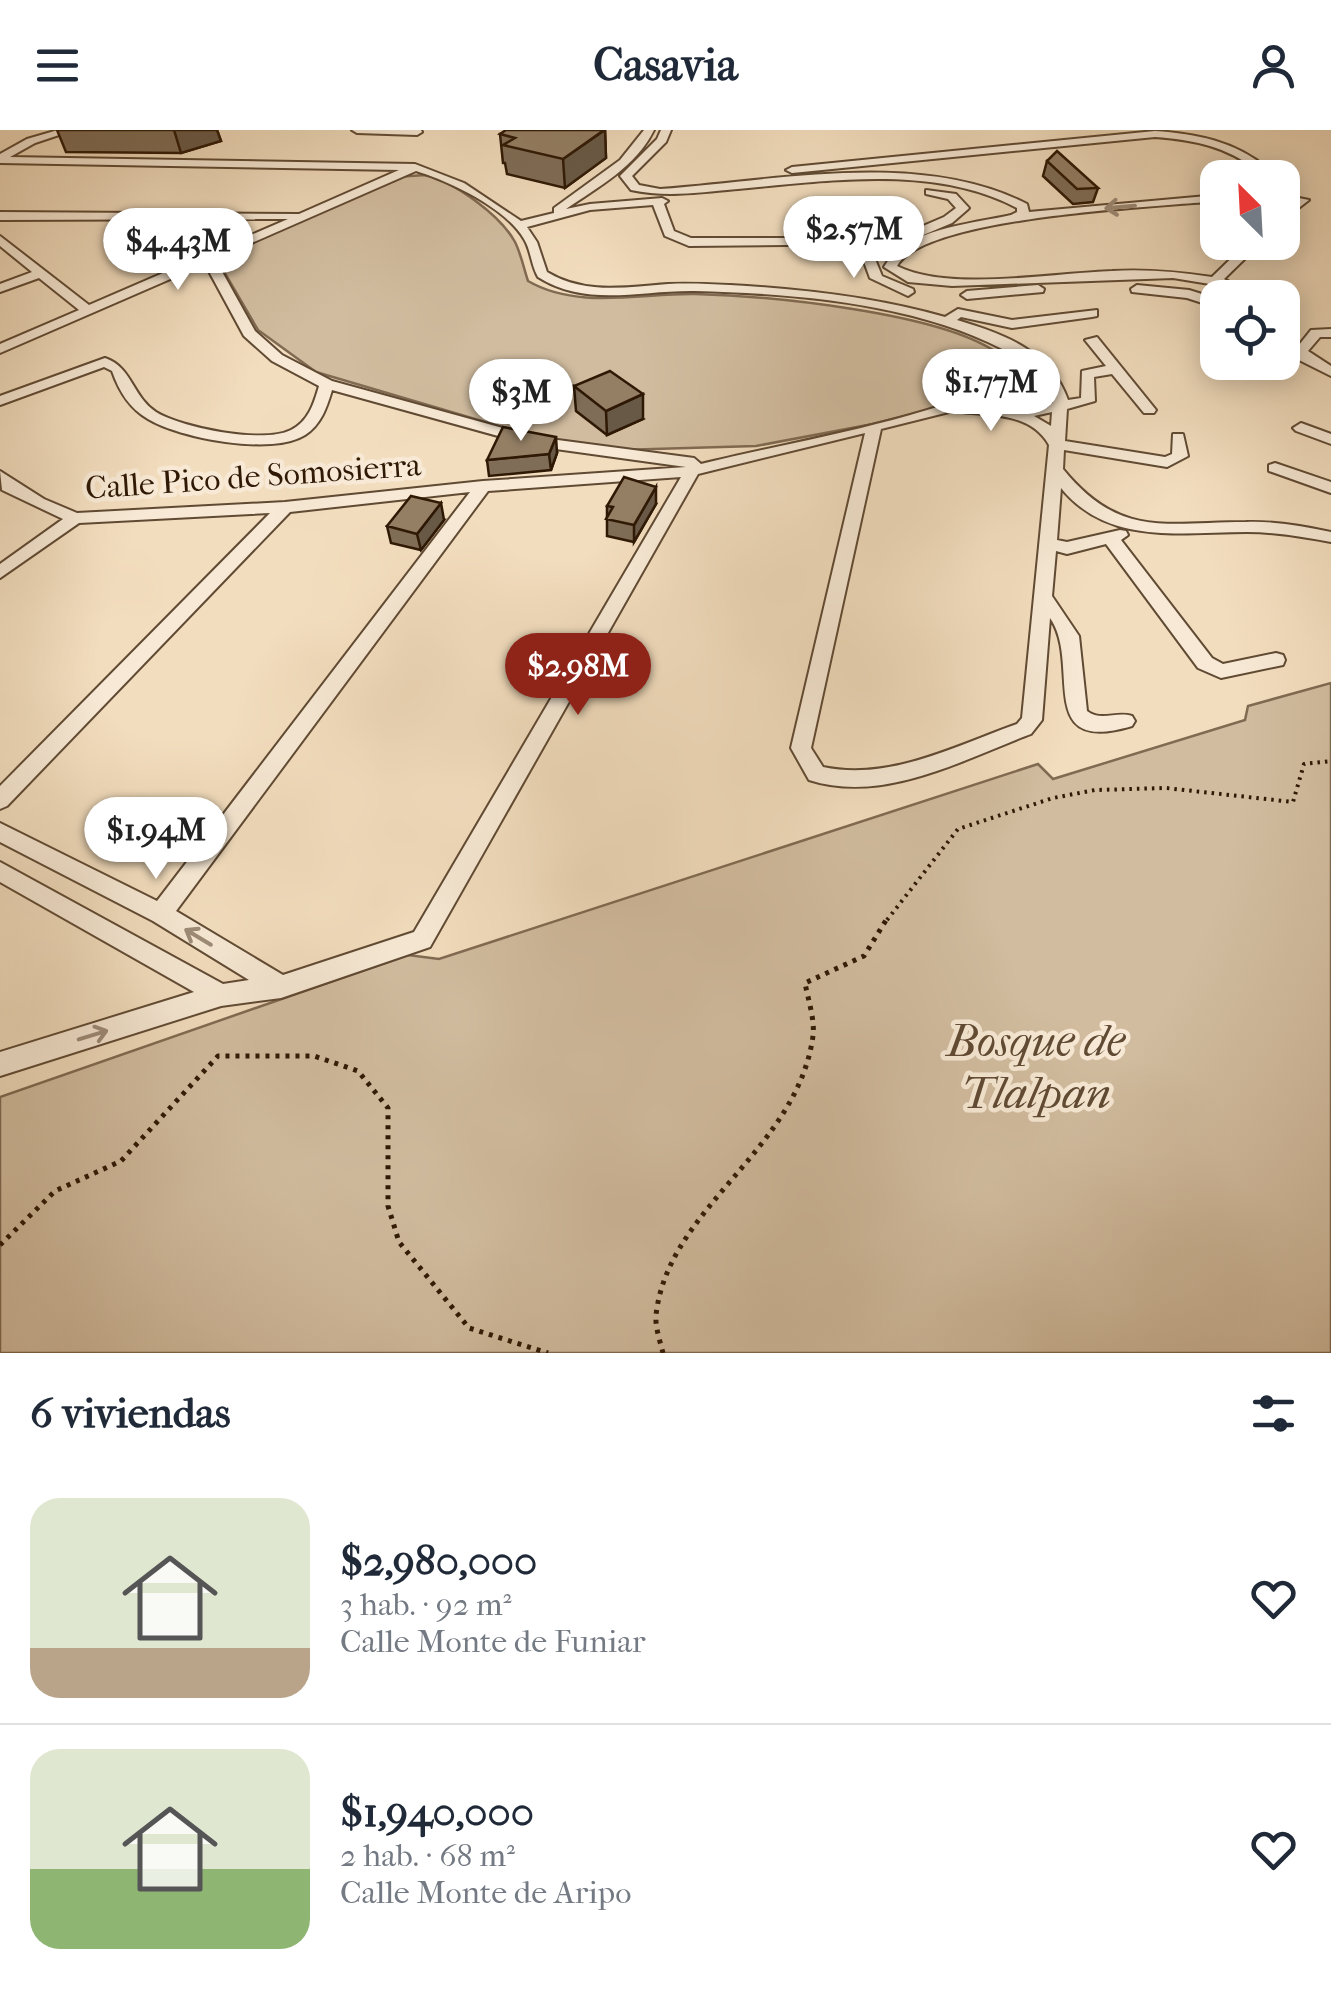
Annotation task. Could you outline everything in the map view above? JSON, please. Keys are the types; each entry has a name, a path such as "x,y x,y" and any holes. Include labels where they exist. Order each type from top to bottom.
{"street":[{"path":"46,151 70,130"},
{"path":"2,157 55,150 53,139 82,130"},
{"path":"357,130 417,135"},
{"path":"553,214 624,160 647,139 649,130"},
{"path":"666,130 662,140 626,179 646,191 842,179 945,183 1010,197 1022,206 1020,216"},
{"path":"727,187 816,166 1155,134 1203,139 1246,154 1252,160"},
{"path":"2,157 46,151 415,167 445,176 518,225 532,242 542,274 572,288 768,290 834,299 945,323 1000,340 1044,368 1061,402 1032,720 1024,729 874,781 838,782 816,774 801,748 874,429"},
{"path":"624,160 639,165"},
{"path":"339,198 359,180 347,162"},
{"path":"0,349 415,167"},
{"path":"518,225 553,214 835,188 937,192 962,202 963,208 948,220 876,250 869,258 869,268 893,288 916,294 1122,288 1182,293 1200,298"},
{"path":"1200,200 1020,216 907,248 893,256 890,267 908,280 935,285 1061,275 1216,280 1237,260"},
{"path":"658,202 668,233 689,242 898,240"},
{"path":"0,216 301,215"},
{"path":"0,225 28,216"},
{"path":"0,240 87,310"},
{"path":"208,257 248,333 278,358 327,384 560,444 684,462 736,462"},
{"path":"0,288 41,273"},
{"path":"945,323 958,313 1012,324 1092,313"},
{"path":"1300,355 1331,334"},
{"path":"1092,340 1148,410"},
{"path":"1300,358 1331,372"},
{"path":"1300,359 1331,384"},
{"path":"0,401 105,362 118,369 122,384 143,410 182,432 268,440 297,434 317,416 327,384"},
{"name":"Calle Pico de Somosierra","path":"0,476 23,494 75,518 285,507 483,486 692,471 943,410 1008,387 1044,368"},
{"path":"1008,415 1038,412 1061,402 1088,400 1087,374 1115,369"},
{"path":"943,410 974,408 1008,415 1044,426 1056,444 1168,462 1180,456 1178,437"},
{"path":"1301,428 1331,439"},
{"path":"558,480 574,471 578,462 575,453 560,444"},
{"path":"1275,468 1331,488"},
{"path":"1056,470 1071,493 1089,507 1128,525 1162,532"},
{"path":"0,1064 220,995 281,987 422,940 692,471"},
{"path":"161,914 483,486"},
{"path":"0,800 285,507"},
{"path":"0,572 75,518"},
{"path":"1048,544 1067,548 1110,537 1255,527 1331,537"},
{"path":"1110,537 1205,663 1221,670 1276,660"},
{"path":"1043,597 1066,626 1074,705 1088,725 1100,728 1125,722"},
{"path":"0,832 161,914 281,987"},
{"path":"0,871 220,995"}],"path":[{"path":"663,1353 655,1319 666,1271 693,1230 776,1130 800,1086 814,1033 805,983 864,956 894,908 958,830 1053,798 1095,790 1166,788 1292,802 1302,782 1304,764 1331,761"},
{"path":"0,1245 55,1191 121,1161 218,1056 314,1056 358,1071 388,1108 388,1206 399,1242 469,1328 548,1353"}],"green space":[{"path":"425,175 463,192 488,211 515,242 528,281 547,290 589,298 727,295 851,309 934,326 969,338 996,352 1000,368 993,382 979,392 941,407 873,424 756,446 619,450 536,437 316,372 258,330 216,258 396,177"},
{"name":"Bosque de Tlalpan","path":"1331,683 1331,1353 0,1353 0,1097 408,955 439,959 1038,764 1053,779 1245,720 1248,706"}],"building":[{"path":"506,130 604,130 563,159 503,145 515,138 500,134"},
{"path":"1057,151 1098,188 1077,189 1047,161"},
{"path":"610,371 643,394 606,411 574,386"},
{"path":"503,427 556,437 549,454 487,460"},
{"path":"624,477 656,487 634,525 606,519 613,507 607,506"},
{"path":"411,496 441,503 417,534 387,526"}]}
